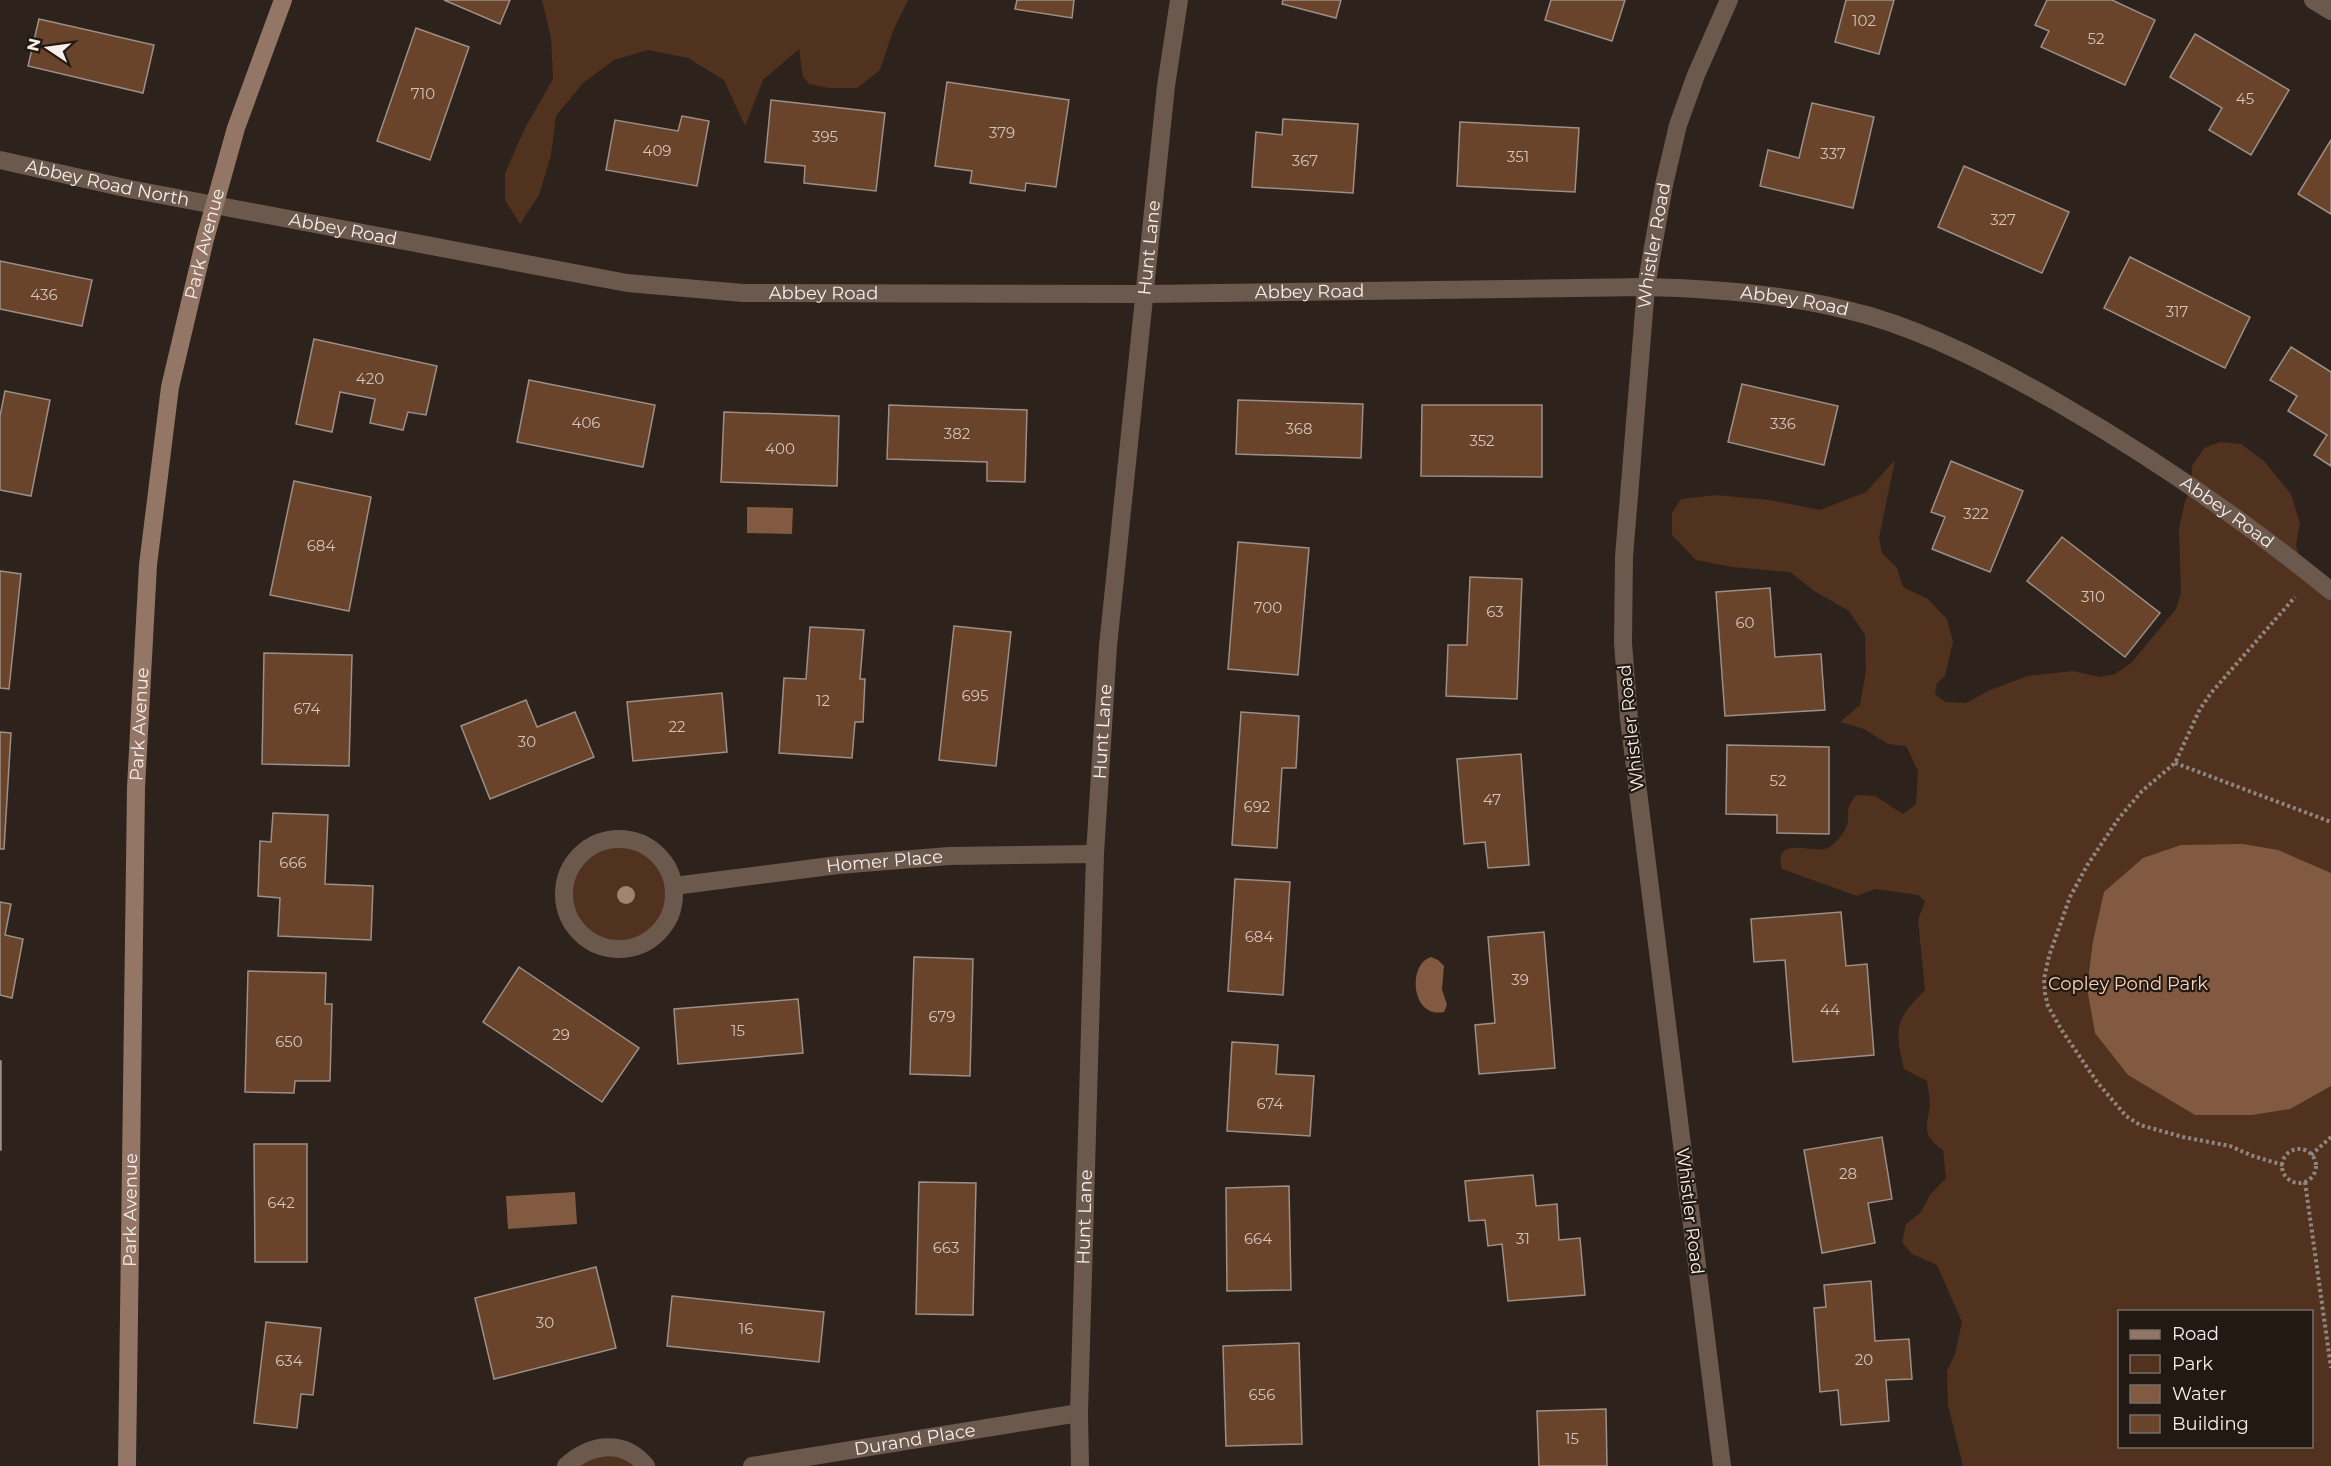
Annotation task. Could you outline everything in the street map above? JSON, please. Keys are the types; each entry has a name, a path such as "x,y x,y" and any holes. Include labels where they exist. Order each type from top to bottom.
{"street":[{"name":"Park Avenue","path":"127,1466 136,788 148,565 170,387 214,205 236,128 283,0"},
{"name":"Hunt Lane","path":"1080,1466 1079,1413 1095,854 1108,646 1166,86 1179,0"},
{"name":"Whistler Road","path":"1722,1466 1629,719 1622,601 1624,547 1646,287 1664,185 1678,125 1696,75 1729,0"},
{"path":"2313,0 2331,11"},
{"name":"Abbey Road North","path":"0,160 214,205"},
{"name":"Abbey Road","path":"214,205 627,283 743,293 1146,294 1646,287 1756,292 1804,300 1871,317 1941,343 2013,377 2098,426 2180,478 2331,591"},
{"path":"610,839 628,839 645,845 659,855 669,870 674,886 674,905 667,923 654,938 637,946 618,950 600,946 584,936 571,922 565,904 564,886 570,870 580,855 594,844 610,839"},
{"name":"Homer Place","path":"674,886 838,865 949,856 1095,854"},
{"name":"Durand Place","path":"752,1466 1079,1413"},
{"path":"566,1466 578,1455 593,1448 609,1447 626,1450 646,1466"}],"path":[{"path":"2283,1165 2230,1146 2183,1137 2140,1125 2126,1116 2097,1082 2048,1006 2044,979 2049,956 2070,897 2088,864 2119,818 2142,791 2175,763 2200,708 2211,693 2275,623 2312,576"},
{"path":"2175,763 2331,822"},
{"path":"2311,1155 2331,1137"},
{"path":"2296,1150 2302,1150 2311,1155 2316,1165 2315,1170 2305,1182 2299,1183 2285,1176 2283,1165 2287,1155 2296,1150"},
{"path":"2305,1182 2331,1368"}],"green space":[{"path":"542,0 908,0 893,31 880,70 857,88 829,88 809,84 803,77 799,49 763,80 745,126 724,80 688,58 648,50 614,60 583,83 556,116 551,155 539,195 520,224 505,200 505,173 525,128 553,79 551,38"},
{"name":"Copley Pond Park","path":"2220,442 2241,444 2264,461 2291,494 2300,523 2296,545 2303,569 2331,591 2331,1466 1963,1466 1948,1405 1947,1371 1955,1354 1962,1322 1937,1265 1912,1254 1902,1242 1906,1224 1921,1212 1930,1195 1946,1178 1943,1150 1931,1140 1927,1130 1930,1105 1927,1081 1904,1069 1898,1033 1908,1009 1925,990 1918,920 1925,901 1918,895 1875,889 1857,896 1782,869 1780,859 1783,852 1788,849 1819,850 1832,845 1846,828 1849,807 1856,795 1875,796 1903,814 1916,804 1918,771 1906,746 1888,744 1864,729 1840,722 1860,705 1866,671 1865,635 1849,611 1814,591 1790,572 1732,567 1696,560 1672,535 1672,513 1681,499 1716,495 1770,500 1820,510 1866,492 1895,460 1879,538 1882,553 1897,568 1903,587 1928,599 1947,619 1953,642 1945,676 1937,683 1935,694 1945,702 1966,703 1990,690 2028,676 2073,671 2100,677 2115,674 2132,662 2176,609 2181,593 2179,528 2185,501 2192,486 2192,466 2204,448"},
{"path":"619,839 640,843 658,855 670,873 674,894 670,915 658,933 640,945 619,949 598,945 580,933 568,915 564,894 568,873 580,855 598,843"},
{"path":"593,1448 646,1466 566,1466"}],"water":[{"path":"747,507 793,508 792,534 747,533"},
{"path":"2243,844 2278,850 2331,873 2331,1086 2290,1109 2252,1115 2195,1115 2128,1075 2095,1033 2087,988 2093,941 2104,892 2143,858 2181,845"},
{"path":"1431,957 1444,966 1442,989 1447,1005 1444,1012 1433,1012 1425,1007 1419,1000 1416,990 1418,970 1423,962"},
{"path":"575,1192 577,1224 508,1229 506,1196"}],"building":[{"path":"444,0 510,0 500,24"},
{"path":"1017,0 1074,0 1072,18 1015,9"},
{"path":"1283,0 1341,0 1336,18 1282,4"},
{"path":"1551,0 1625,0 1612,41 1545,20"},
{"path":"1846,0 1894,0 1879,54 1835,42"},
{"path":"2047,0 2112,0 2155,20 2125,85 2041,47 2049,31 2035,25"},
{"path":"39,19 154,45 143,93 28,66"},
{"path":"416,28 469,47 430,160 377,141"},
{"path":"2195,34 2289,90 2251,155 2209,130 2222,108 2170,77"},
{"path":"947,82 1069,100 1056,187 1026,183 1025,191 970,183 972,171 935,166"},
{"path":"771,100 885,113 876,191 804,183 805,166 765,162"},
{"path":"1812,103 1874,117 1853,208 1760,186 1768,150 1799,158"},
{"path":"682,116 709,121 697,186 606,170 615,120 678,131"},
{"path":"1283,119 1358,124 1353,193 1252,187 1256,132 1282,135"},
{"path":"1460,122 1579,128 1575,192 1457,186"},
{"path":"2331,140 2331,214 2298,194"},
{"path":"1964,166 2069,212 2042,273 1938,227"},
{"path":"2130,257 2250,317 2225,368 2104,308"},
{"path":"0,261 92,280 82,326 0,309"},
{"path":"314,339 437,366 426,415 408,412 403,430 370,423 375,399 340,392 332,432 296,424"},
{"path":"2291,347 2331,372 2331,466 2314,455 2327,435 2288,411 2297,396 2270,380"},
{"path":"529,380 655,405 643,467 517,442"},
{"path":"1742,384 1838,406 1824,465 1728,442"},
{"path":"5,391 50,400 31,496 0,490 0,416"},
{"path":"1238,400 1363,404 1361,458 1236,454"},
{"path":"889,405 1027,410 1025,482 987,481 987,462 887,459"},
{"path":"1422,405 1542,405 1542,477 1421,476"},
{"path":"724,412 839,416 837,486 721,482"},
{"path":"1951,461 2023,491 1990,572 1932,549 1945,517 1931,512"},
{"path":"294,481 371,497 349,611 270,595"},
{"path":"2062,537 2160,613 2125,657 2027,581"},
{"path":"1238,542 1309,548 1298,675 1228,669"},
{"path":"0,571 21,574 9,689 0,688"},
{"path":"1470,577 1522,579 1517,699 1446,696 1448,645 1467,645"},
{"path":"1770,588 1775,657 1821,654 1825,710 1725,716 1716,592"},
{"path":"954,626 1011,632 996,766 939,760"},
{"path":"810,627 864,630 860,679 865,679 863,722 855,722 852,758 779,753 784,678 806,679"},
{"path":"264,653 352,655 349,766 262,764"},
{"path":"722,693 727,752 633,761 627,702"},
{"path":"526,700 537,727 575,712 594,757 490,799 461,726"},
{"path":"1241,712 1299,716 1296,768 1282,768 1277,848 1232,845"},
{"path":"0,732 11,733 4,849 0,849"},
{"path":"1727,745 1829,747 1829,834 1777,833 1777,815 1726,814"},
{"path":"1521,754 1529,865 1488,868 1485,842 1464,844 1457,759"},
{"path":"273,813 328,815 325,884 373,886 371,940 278,936 280,898 258,896 260,841 271,842"},
{"path":"1235,879 1290,882 1283,995 1228,991"},
{"path":"0,902 11,904 5,935 23,939 12,998 0,995"},
{"path":"1841,912 1846,966 1867,964 1874,1055 1793,1062 1785,960 1754,962 1751,919"},
{"path":"1544,932 1555,1068 1479,1074 1475,1025 1495,1023 1488,937"},
{"path":"914,957 973,959 970,1076 910,1074"},
{"path":"519,967 639,1048 602,1102 483,1022"},
{"path":"248,971 326,973 325,1004 332,1004 330,1081 295,1081 294,1093 245,1092"},
{"path":"798,999 803,1053 678,1064 674,1009"},
{"path":"1232,1042 1278,1045 1276,1074 1314,1076 1310,1136 1227,1131"},
{"path":"1,1061 1,1150 0,1150"},
{"path":"1882,1137 1892,1199 1868,1203 1875,1243 1822,1253 1804,1150"},
{"path":"254,1144 307,1144 307,1262 255,1262"},
{"path":"1533,1175 1536,1206 1557,1204 1559,1240 1580,1238 1585,1295 1508,1301 1502,1244 1488,1246 1485,1220 1469,1221 1465,1181"},
{"path":"919,1182 976,1183 973,1315 916,1314"},
{"path":"1289,1186 1291,1290 1227,1291 1226,1188"},
{"path":"596,1267 616,1348 494,1379 475,1298"},
{"path":"1871,1281 1875,1341 1909,1339 1912,1379 1886,1380 1889,1421 1841,1425 1838,1390 1820,1392 1814,1308 1826,1307 1824,1285"},
{"path":"672,1296 824,1312 819,1362 667,1346"},
{"path":"266,1322 321,1328 313,1395 301,1394 297,1428 254,1423"},
{"path":"1299,1343 1302,1444 1226,1446 1223,1346"},
{"path":"1606,1409 1607,1466 1539,1466 1537,1411"}]}
